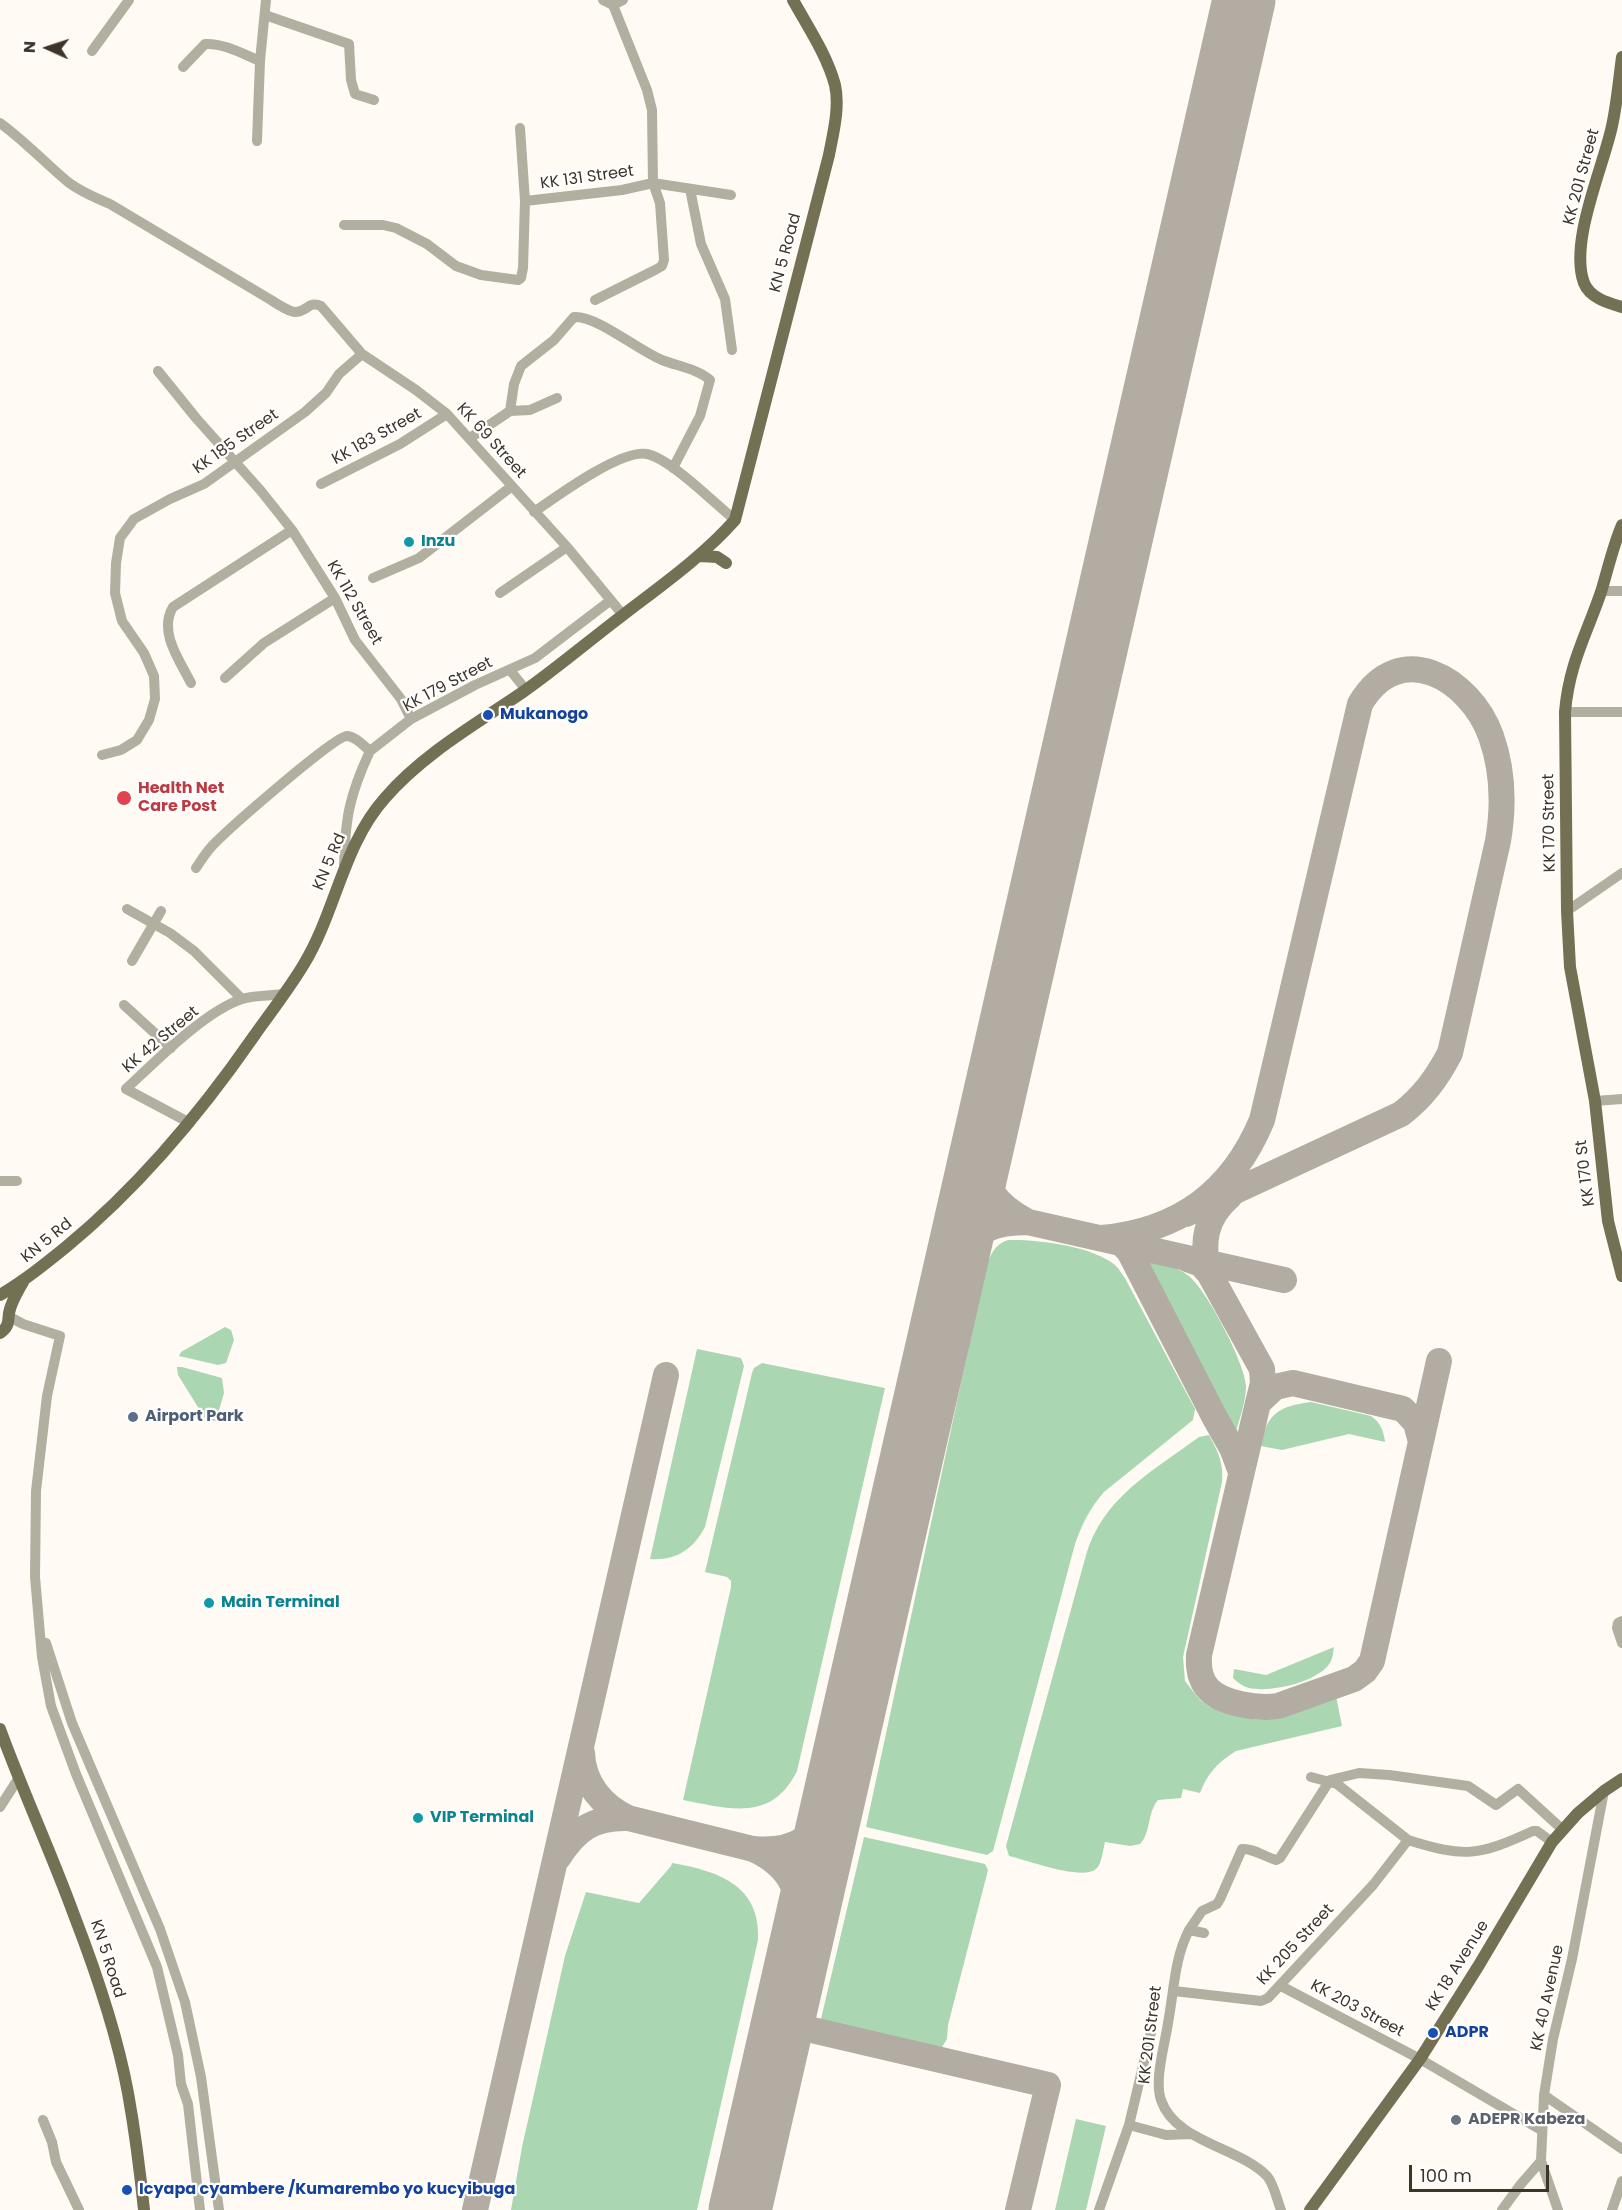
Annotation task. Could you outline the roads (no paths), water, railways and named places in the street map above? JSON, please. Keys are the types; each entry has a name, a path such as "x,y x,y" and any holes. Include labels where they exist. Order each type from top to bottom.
{"main road":[{"name":"KN 5 Road","path":"735,520 829,156 836,120 835,86 819,47 793,0"},
{"name":"KK 201 Street","path":"1622,61 1613,124 1587,218 1579,257 1584,283 1588,290 1599,299 1622,307"},
{"name":"KN 5 Rd","path":"0,1295 23,1282 94,1224 147,1172 190,1123 304,963 359,836 385,797 410,773 467,730 526,690 700,556 735,520"},
{"name":"KK 170 Street","path":"1595,1101 1570,967 1567,911 1565,712 1568,681 1574,661 1601,591 1622,525"},
{"path":"700,556 717,557 726,563"},
{"name":"KK 170 St","path":"1595,1101 1608,1221 1622,1276"},
{"name":"KN 5 Rd","path":"0,1333 6,1328 23,1282"},
{"path":"0,1303 9,1315"},
{"name":"KN 5 Road","path":"0,1729 18,1779 75,1916 115,2041 134,2126 144,2210"},
{"name":"KK 18 Avenue","path":"1310,2210 1420,2059 1552,1842 1578,1813 1622,1779"}],"street":[{"path":"92,51 129,0"},
{"path":"257,141 260,61 266,0"},
{"name":"KK 131 Street","path":"594,300 662,266 664,260 660,203 653,183 654,128 650,100 613,2"},
{"path":"264,15 349,44 351,80 355,94 374,100"},
{"path":"183,67 205,44 219,45 260,61"},
{"name":"KK 69 Street","path":"0,123 19,136 68,182 83,192 110,204 271,300 294,312 302,311 310,304 316,303 321,306 362,354 447,414 567,547 623,615"},
{"name":"KK 131 Street","path":"344,225 383,225 396,228 427,244 456,266 470,272 514,281 521,278 525,201 520,128"},
{"name":"KK 131 Street","path":"525,201 622,190 653,183 731,195"},
{"path":"690,189 700,244 725,299 732,350"},
{"path":"510,411 516,376 521,366 554,340 574,317 583,318 602,326 650,356 710,380 700,416 673,468"},
{"name":"KK 185 Street","path":"102,755 121,750 137,740 149,720 155,699 154,676 144,653 122,621 115,593 120,537 134,519 204,484 305,412 326,393 339,374 362,354"},
{"name":"KK 112 Street","path":"158,371 292,530 335,598 355,640 401,699 411,719"},
{"path":"470,438 510,411 530,411 557,398"},
{"name":"KK 183 Street","path":"321,484 400,444 447,414"},
{"path":"534,512 609,465 637,454 650,455 673,468 735,520"},
{"path":"373,578 419,558 512,486"},
{"path":"191,683 168,633 169,613 180,601 221,578 292,530"},
{"path":"500,593 567,547"},
{"path":"1601,591 1622,591"},
{"path":"225,678 264,643 335,598"},
{"name":"KK 179 Street","path":"370,751 411,719 475,685 535,658 611,600"},
{"path":"510,670 526,690"},
{"path":"1565,712 1622,712"},
{"path":"196,868 215,843 307,763 340,738 347,736 354,738 370,751 354,783 349,804 345,828 344,868"},
{"path":"1567,911 1622,873"},
{"path":"127,909 170,933 194,951 242,999"},
{"path":"132,961 161,911"},
{"name":"KK 42 Street","path":"190,1123 126,1089 202,1022 242,999 283,994"},
{"path":"124,1005 171,1048"},
{"path":"1595,1101 1622,1099"},
{"path":"0,1181 17,1181"},
{"path":"9,1315 23,1324 60,1336 46,1396 36,1491 35,1577 42,1657 51,1706 76,1774 156,1967 176,2048 181,2084 188,2104 200,2210"},
{"path":"39,1613 50,1657 72,1723 160,1929 185,2002 201,2077 219,2210"},
{"path":"1622,1621 1618,1623 1617,1628 1622,1643"},
{"path":"1204,1933 1189,1930 1202,1911 1217,1904 1242,1849 1248,1848 1276,1860 1280,1858 1330,1780 1359,1773 1468,1786 1496,1805 1518,1789 1563,1830"},
{"path":"1311,1777 1330,1780 1344,1788 1408,1840 1441,1850 1468,1853 1489,1850 1533,1831 1538,1831 1552,1842"},
{"path":"0,1807 18,1779"},
{"name":"KK 40 Avenue","path":"1558,2210 1541,2161 1544,2095 1553,2039 1572,1959 1604,1791"},
{"name":"KK 205 Street","path":"1174,1991 1261,2001 1268,1998 1373,1885 1408,1840"},
{"name":"KK 201 Street","path":"1189,1930 1182,1944 1176,1969 1161,2067 1161,2099 1169,2115 1191,2134 1231,2152 1266,2176 1281,2210"},
{"name":"KK 203 Street","path":"1281,1986 1420,2059 1541,2130"},
{"path":"1099,2210 1129,2125 1152,2028"},
{"path":"1544,2095 1622,2149"},
{"path":"43,2120 52,2142 56,2162 79,2210"},
{"path":"1129,2125 1166,2135 1191,2134"},
{"path":"1502,2210 1541,2161"},
{"path":"1616,2206 1622,2181"}],"place":[{"name":"Inzu","path":"409,542"},
{"name":"Mukanogo","path":"488,715"},
{"name":"Health Net Care Post","path":"124,798"},
{"name":"Airport Park","path":"133,1417"},
{"name":"Main Terminal","path":"209,1603"},
{"name":"VIP Terminal","path":"418,1818"},
{"name":"ADPR","path":"1433,2033"},
{"name":"ADEPR Kabeza","path":"1456,2120"},
{"name":"Icyapa cyambere /Kumarembo yo kucyibuga","path":"127,2190"}]}
